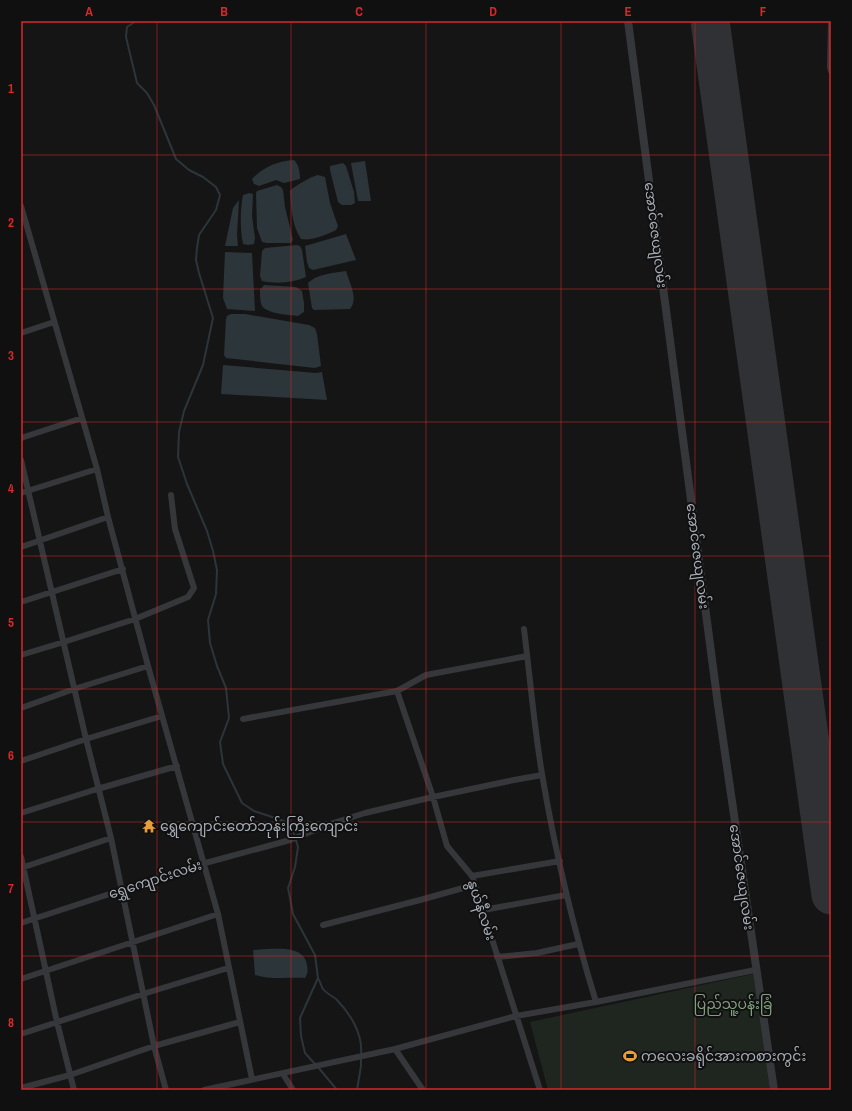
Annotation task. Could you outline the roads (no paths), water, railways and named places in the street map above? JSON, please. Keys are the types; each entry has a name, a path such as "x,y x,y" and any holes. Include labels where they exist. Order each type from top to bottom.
{"street":[{"name":"အောင်ဇေယျလမ်း","path":"628,21 718,705 755,970 774,1090"},
{"path":"830,21 831,72"},
{"path":"21,206 97,469 135,619 218,914 252,1079"},
{"path":"21,333 54,322"},
{"path":"21,438 82,418"},
{"path":"21,460 74,689 111,838 154,1046 166,1090"},
{"path":"21,493 97,469"},
{"path":"21,655 135,619 188,597 194,588 175,529 171,494"},
{"path":"21,547 108,517"},
{"path":"21,602 123,569"},
{"path":"524,629 534,723 542,775 566,895 578,944 596,1002"},
{"path":"243,719 398,691 426,675 527,656"},
{"path":"21,708 74,689 148,666"},
{"name":"နွယ်နီလမ်း","path":"398,691 433,797 447,846 472,876 540,1090"},
{"path":"21,761 162,716"},
{"path":"21,813 177,766"},
{"name":"ရွှေကျောင်းလမ်း","path":"21,923 204,863 300,837 330,824 365,813 433,797 542,775"},
{"path":"22,867 111,838"},
{"path":"21,857 57,1022 74,1090"},
{"path":"472,876 560,861"},
{"path":"323,925 474,885"},
{"path":"483,910 566,895"},
{"path":"21,979 218,914"},
{"path":"497,957 536,953 578,944"},
{"path":"21,1034 228,968"},
{"path":"204,1090 395,1049 516,1016 596,1002 755,970"},
{"path":"21,1088 70,1075 154,1046 240,1022"},
{"path":"395,1049 423,1090"},
{"path":"283,1074 293,1090"}],"waterway":[{"path":"136,21 127,27 126,37 137,83 147,93 154,105 176,159 189,170 203,177 216,187 220,195 216,210 199,235 196,260 213,318 203,365 184,411 179,432 178,457 187,484 207,531 217,570 216,594 208,620 210,643 226,688 229,718 220,742 223,764 242,803 254,811 287,822 293,831 298,847 295,867 288,888 293,914 315,955 318,978 300,1018 301,1036 305,1053 315,1064"},
{"path":"318,978 323,989 336,999 351,1017 360,1039 361,1054"},
{"path":"357,1090 361,1058"},
{"path":"318,1067 337,1090"}],"place":[{"name":"ရွှေကျောင်းတော်ဘုန်းကြီးကျောင်း","path":"149,826"},
{"name":"ကလေးခရိုင်အားကစားကွင်း","path":"630,1056"}],"park label":[{"name":"ပြည်သူ့ပန်းခြံ","path":"733,1004"}]}
